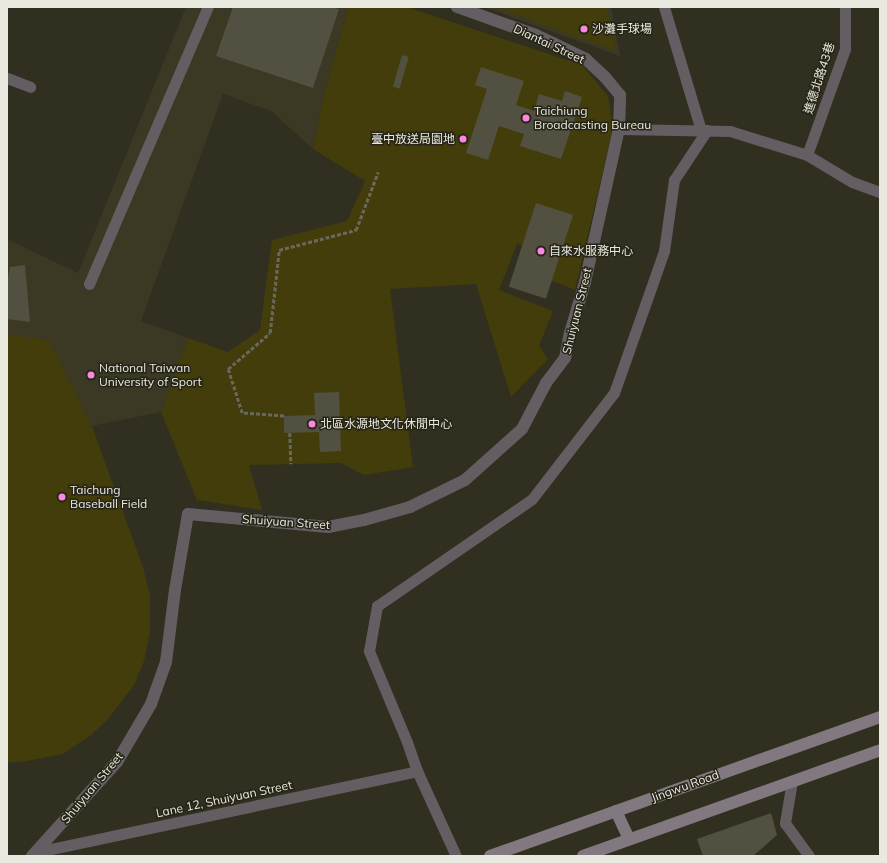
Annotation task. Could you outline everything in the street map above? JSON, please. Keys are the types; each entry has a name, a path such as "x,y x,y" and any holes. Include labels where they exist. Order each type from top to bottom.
{"street":[{"name":"Diantai Street","path":"457,7 536,35 586,59 605,76 620,94 618,129"},
{"name":"Shuiyuan Street","path":"34,854 117,762 151,704 166,662 175,590 188,514 328,527 364,520 410,507 465,480 522,428 546,382 565,358 570,333 585,282 618,129"},
{"name":"Jingwu Road","path":"490,856 880,717"},
{"path":"583,856 880,750"},
{"path":"616,811 629,839"}],"lane":[{"path":"89,284 208,7"},
{"path":"456,856 417,771 369,651 377,606 532,499 614,393 664,252 674,180 704,130 664,7"},
{"name":"進德北路43巷","path":"807,155 845,49 846,7"},
{"path":"7,78 30,87"},
{"path":"618,129 730,131 807,155 852,182 880,192"},
{"name":"Lane 12, Shuiyuan Street","path":"34,854 417,771"},
{"path":"792,781 785,823 810,856"}],"path":[{"path":"284,416 242,413 228,369 270,333 279,250 356,230 378,172"},
{"path":"290,433 291,464"}],"shaded area":[{"name":"National Taiwan University of Sport","path":"186,7 348,7 324,95 313,149 271,111 223,94 141,321 188,338 161,412 92,426 143,567 150,596 150,631 144,661 134,685 108,719 91,735 63,754 21,762 7,762 7,239 78,273"},
{"path":"348,7 407,7 582,65 608,96 613,128 575,290 540,276 525,246 517,244 499,290 553,311 539,346 548,359 511,397 476,284 390,289 413,467 364,475 341,463 249,465 262,510 197,500 161,412 188,338 228,352 260,330 272,240 347,221 365,181 313,149 324,95"},
{"name":"沙灘手球場","path":"484,7 611,7 620,56"},
{"name":"沙灘手球場","path":"496,7 607,7 616,51"},
{"name":"Taichung Baseball Field","path":"7,334 49,340 92,426 143,568 150,596 150,631 144,661 134,685 108,719 91,735 63,754 21,762 7,762"}],"building":[{"path":"233,7 331,7 339,9 313,88 216,56"},
{"path":"402,55 409,57 400,89 393,87"},
{"name":"Taichiung Broadcasting Bureau","path":"481,67 524,81 516,105 534,111 539,94 562,101 565,91 582,97 561,159 520,146 524,134 499,126 488,160 466,153 487,89 475,85"},
{"name":"自來水服務中心","path":"536,203 573,215 546,299 509,287"},
{"path":"25,265 30,322 7,319 7,283 10,267"},
{"name":"北區水源地文化休閒中心","path":"339,392 341,451 320,452 319,432 284,433 284,416 315,415 314,393"},
{"path":"771,813 777,835 753,856 703,856 697,839"}],"place":[{"name":"沙灘手球場","path":"584,29"},
{"name":"Taichiung Broadcasting Bureau","path":"526,118"},
{"name":"臺中放送局園地","path":"463,139"},
{"name":"自來水服務中心","path":"541,251"},
{"name":"National Taiwan University of Sport","path":"91,375"},
{"name":"北區水源地文化休閒中心","path":"312,424"},
{"name":"Taichung Baseball Field","path":"62,497"}]}
